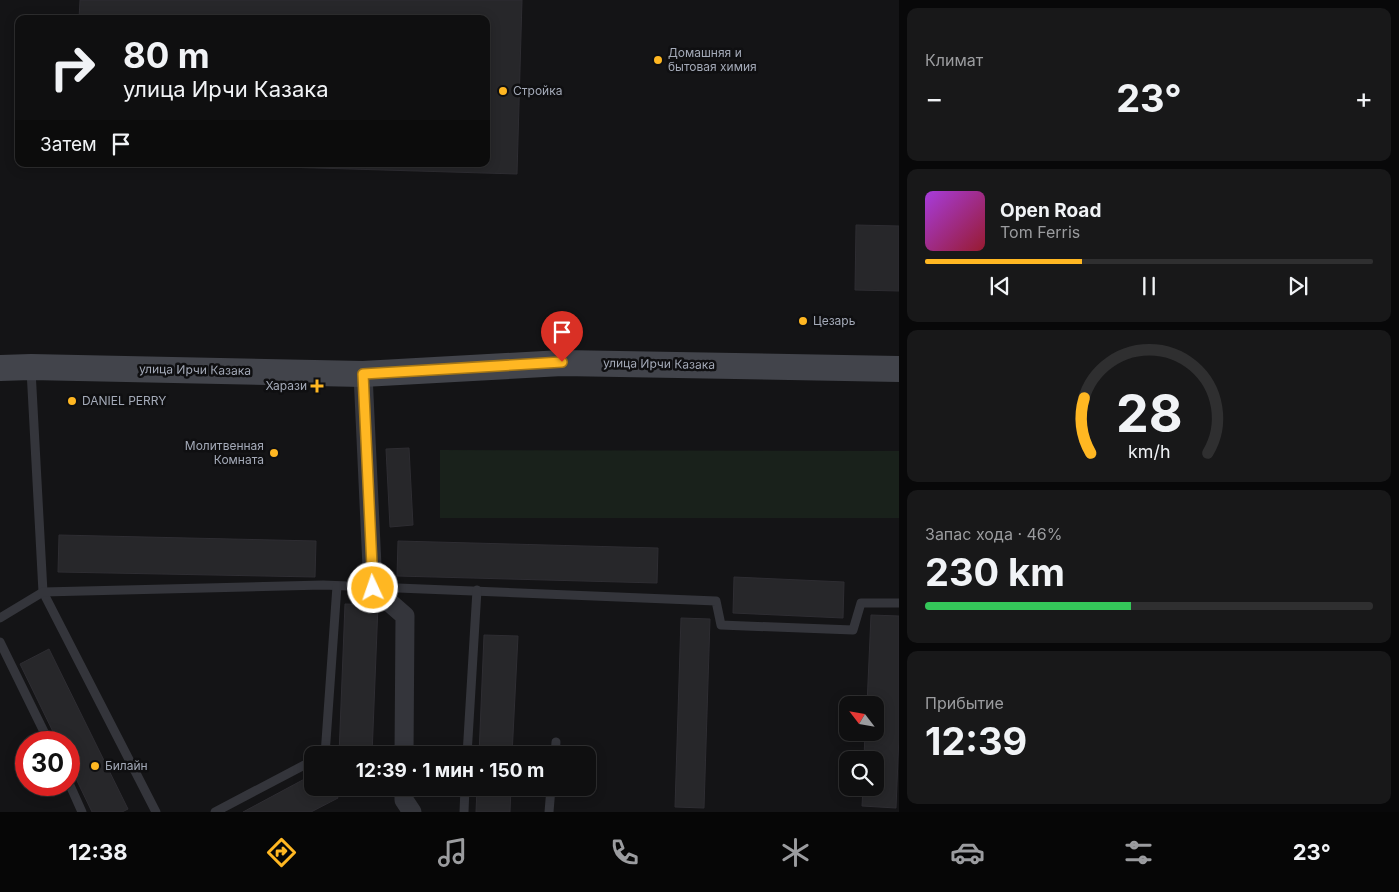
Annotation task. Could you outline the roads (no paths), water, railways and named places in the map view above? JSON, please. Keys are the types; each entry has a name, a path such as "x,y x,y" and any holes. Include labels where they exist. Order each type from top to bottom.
{"main road":[{"name":"улица Ирчи Казака","path":"0,368 31,367 363,374 562,362 899,369"}],"street":[{"path":"363,374 373,588 405,616 404,746"},
{"path":"404,796 404,800 412,812"}],"lane":[{"path":"31,367 43,592 156,812"},
{"path":"0,618 43,592 323,585 716,601 721,625 853,630 861,603 899,602"},
{"path":"325,746 337,586"},
{"path":"468,746 477,590"},
{"path":"0,642 44,731"},
{"path":"556,742 556,746"},
{"path":"215,812 304,765"},
{"path":"75,796 82,812"},
{"path":"464,812 465,796"},
{"path":"549,812 550,796"}],"place":[{"name":"Домашняя и бытовая химия","path":"658,60"},
{"name":"Стройка","path":"503,91"},
{"name":"Цезарь","path":"803,321"},
{"name":"Харази","path":"317,386"},
{"name":"DANIEL PERRY","path":"72,401"},
{"name":"Молитвенная Комната","path":"274,453"},
{"name":"Билайн","path":"95,766"}]}
